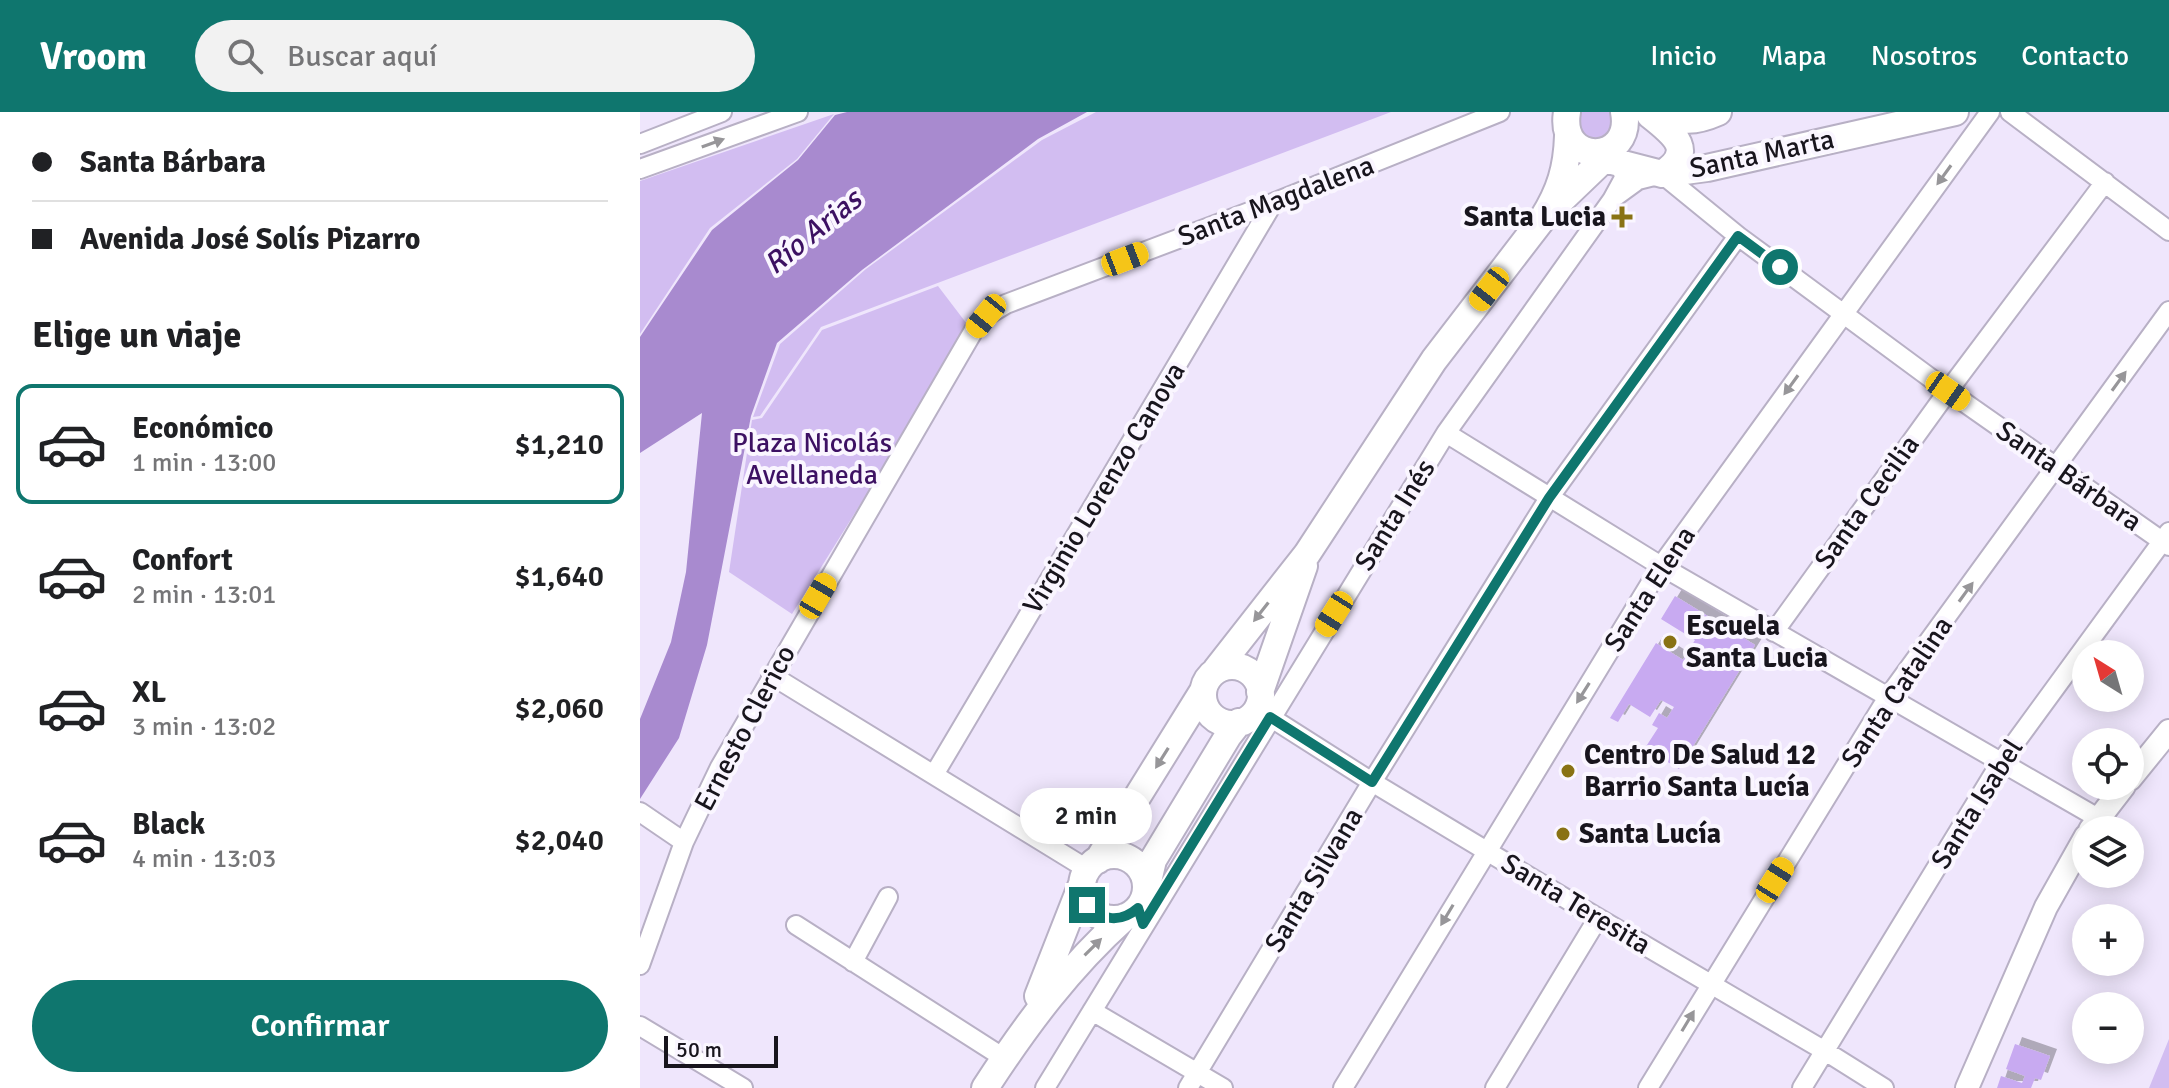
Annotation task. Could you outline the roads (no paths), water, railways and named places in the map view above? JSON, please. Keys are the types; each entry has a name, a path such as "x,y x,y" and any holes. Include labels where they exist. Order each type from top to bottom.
{"main road":[{"name":"Santa Marta","path":"1662,174 1707,168 1955,112"},
{"name":"Santa Marta","path":"1639,113 1684,122 1711,115"},
{"path":"1543,218 1607,156 1639,113 1670,130 1681,153 1676,165 1662,174 1607,156 1578,147 1567,118"},
{"path":"1707,168 1694,154 1692,143 1711,115"},
{"path":"1028,1023 1089,871 1210,681 1307,554 1434,360 1557,196 1564,175 1567,118"},
{"path":"985,1088 1028,1023 1069,972 1144,905 1153,860 1255,711 1307,554"},
{"path":"1225,666 1244,669 1252,674 1255,711 1221,721 1213,717 1204,701 1210,681 1225,666"},
{"path":"1117,855 1135,863 1142,871 1144,905 1115,919 1094,913 1083,894 1089,871 1117,855"}],"street":[{"path":"640,144 722,112"},
{"path":"640,169 798,112"},
{"name":"Santa Magdalena","path":"1006,304 1273,203 1500,112"},
{"name":"Santa Elena","path":"1343,1088 1661,566 1990,112"},
{"path":"2010,112 2169,231"},
{"name":"Santa Inés","path":"1255,711 1446,433 1612,200 1624,178 1607,156"},
{"name":"Santa Bárbara","path":"1662,174 1738,236 1948,391 2167,540"},
{"name":"Santa Inés","path":"1612,200 1638,180 1662,174"},
{"name":"Santa Cecilia","path":"1774,632 1948,391 2105,182"},
{"name":"Virginio Lorenzo Canova","path":"935,773 1273,203"},
{"name":"Santa Silvana","path":"1193,1080 1372,782 1549,498 1738,236"},
{"name":"Ernesto Clerico","path":"640,965 684,842 720,767 974,330 986,316 1006,304"},
{"name":"Santa Catalina","path":"1648,1088 1888,697 2169,311"},
{"path":"1446,433 1661,566 2001,762 2075,816"},
{"name":"Santa Isabel","path":"1802,1088 2001,762 2167,540"},
{"path":"771,675 935,773 1089,871"},
{"name":"Santa Teresita","path":"1255,711 1884,1088"},
{"path":"2144,762 2169,731"},
{"path":"2100,816 2113,800"},
{"path":"640,812 684,842"},
{"path":"1967,1088 2046,907 2072,861"},
{"path":"853,962 888,897"},
{"path":"1045,1088 1092,1011 1144,905"},
{"path":"1495,1088 1598,918"},
{"path":"796,925 1004,1058"},
{"path":"1092,1011 1193,1080 1223,1088"},
{"path":"640,1026 743,1088"}],"water":[{"name":"Río Arias","path":"847,112 1087,112 1038,139 862,270 777,343 751,416 707,645 679,738 640,799 640,719 671,642 686,572 702,413 640,453 640,337 712,230 798,160 835,115"}],"place":[{"name":"Santa Lucia","path":"1622,217"},
{"name":"Escuela Santa Lucia","path":"1670,642"},
{"name":"Centro De Salud 12 Barrio Santa Lucía","path":"1568,771"},
{"name":"Santa Lucía","path":"1563,834"}],"park label":[{"name":"Plaza Nicolás Avellaneda","path":"812,459"}]}
